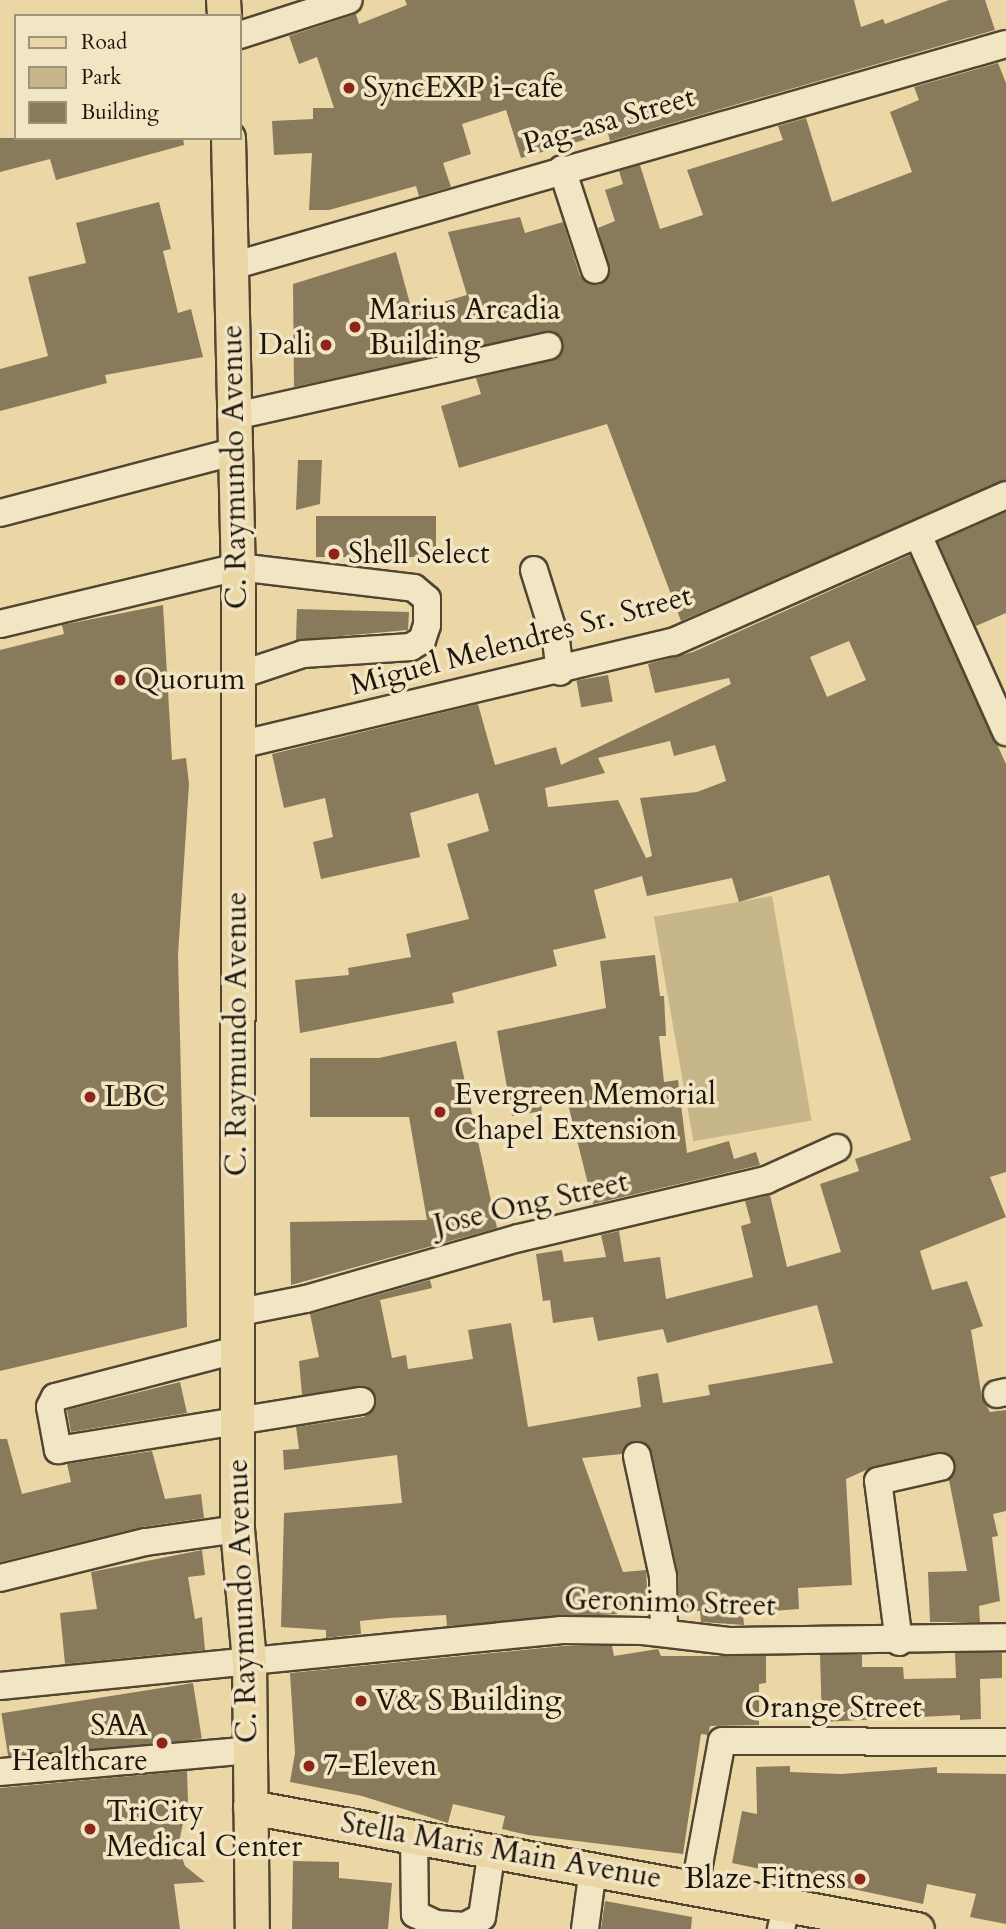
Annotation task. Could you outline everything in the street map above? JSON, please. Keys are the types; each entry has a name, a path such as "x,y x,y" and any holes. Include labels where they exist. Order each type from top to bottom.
{"main road":[{"name":"C. Raymundo Avenue","path":"228,140 238,567 235,1312 237,1528 249,1660 252,1929"},
{"name":"Stella Maris Main Avenue","path":"250,1807 695,1886 784,1916 917,1929"}],"street":[{"path":"242,34 287,10 349,0"},
{"name":"Pag-asa Street","path":"232,266 562,169 704,122 1006,44"},
{"path":"562,169 595,270"},
{"path":"235,416 548,346"},
{"path":"0,513 236,451"},
{"name":"Miguel Melendres Sr. Street","path":"239,745 560,672 673,642 1006,495"},
{"path":"918,535 1006,732"},
{"path":"0,624 238,567 414,588 427,599 427,625 422,640 411,647 303,654 237,676"},
{"path":"534,570 556,640 560,672"},
{"name":"Jose Ong Street","path":"235,1312 306,1299 519,1238 766,1180 837,1149"},
{"path":"236,1350 55,1397 50,1407 58,1450 237,1418 360,1401"},
{"path":"637,1455 661,1565 664,1633"},
{"path":"899,1642 878,1481 940,1467"},
{"path":"0,1578 146,1542 237,1528"},
{"name":"Geronimo Street","path":"0,1686 562,1630 664,1633 729,1641 899,1642 1006,1637"},
{"name":"Orange Street","path":"695,1886 722,1741 1006,1742"},
{"path":"0,1772 249,1750"},
{"path":"414,1836 415,1914 436,1924 465,1926 482,1917 492,1849"},
{"path":"585,1929 593,1868"}],"green space":[{"path":"772,896 812,1121 693,1141 654,917"}],"building":[{"path":"405,0 854,0 861,27 883,19 885,24 949,0 985,0 995,30 610,141 608,133 521,158 506,110 462,124 471,154 443,163 451,187 419,196 416,186 329,210 309,210 312,153 274,155 272,121 313,119 313,108 334,108 317,57 299,64 289,36 356,14 359,24 407,5"},
{"path":"998,63 1006,83 1006,480 681,621 607,424 459,468 441,406 481,394 476,378 558,358 563,343 553,331 294,387 293,284 396,252 412,311 467,295 448,232 520,217 525,233 563,222 580,276 599,285 610,273 598,228 615,221 605,190 623,184 619,171 640,165 660,229 703,215 687,170 783,140 778,126 806,118 832,202 912,172 890,112 919,100 914,87"},
{"path":"0,138 183,140 184,145 56,180 50,159 0,172"},
{"path":"159,202 171,249 163,251 178,313 191,309 203,357 105,375 107,383 0,411 0,369 48,356 28,277 86,263 76,223"},
{"path":"298,460 322,460 320,504 296,510"},
{"path":"1006,512 1006,613 976,626 938,542"},
{"path":"316,516 436,516 436,557 316,557"},
{"path":"910,555 1006,764 1006,1172 990,1177 1006,1217 920,1251 932,1290 967,1281 983,1326 971,1330 982,1398 990,1412 1006,1410 1006,1511 993,1514 998,1536 992,1537 1000,1601 979,1606 980,1622 930,1622 928,1572 967,1571 949,1480 955,1463 937,1452 875,1466 846,1479 852,1585 798,1588 799,1609 743,1613 744,1625 701,1622 700,1611 680,1611 678,1573 652,1453 634,1441 622,1454 582,1458 623,1572 646,1570 648,1606 617,1608 617,1614 447,1626 446,1615 389,1618 360,1621 361,1634 326,1638 326,1630 281,1627 284,1513 402,1503 397,1455 284,1470 283,1450 299,1449 296,1427 364,1417 376,1406 374,1392 366,1386 302,1395 299,1361 319,1357 310,1314 430,1280 432,1288 380,1300 392,1358 406,1355 408,1369 473,1359 468,1330 511,1323 528,1427 641,1407 637,1377 658,1373 663,1403 710,1395 708,1385 833,1363 817,1305 667,1343 663,1329 598,1341 593,1317 553,1323 550,1300 543,1301 536,1254 562,1250 564,1262 606,1257 601,1235 619,1231 624,1262 660,1257 666,1299 753,1277 741,1226 751,1223 745,1201 770,1195 787,1267 841,1252 820,1184 859,1171 855,1159 911,1140 829,875 739,902 732,878 647,896 642,876 594,890 606,938 553,950 557,966 452,993 454,1003 300,1033 295,980 349,975 348,968 411,957 406,934 469,919 447,844 489,831 478,793 410,813 420,857 321,879 313,842 333,837 325,798 284,808 272,754 478,704 495,765 556,747 561,765 731,684 729,678 655,693 648,664 693,652","holes":["849,641 866,680 827,697 810,657","670,741 674,756 715,745 726,781 697,792 640,798 652,856 646,858 618,800 548,807 545,788 605,773 598,758"]},
{"path":"163,605 172,760 186,758 189,784 178,955 187,1327 0,1371 0,650 64,634 62,625"},
{"path":"297,609 409,612 408,630 296,640"},
{"path":"608,675 613,702 581,707 576,681"},
{"path":"655,955 660,996 664,996 666,1036 659,1036 664,1082 678,1080 687,1153 729,1141 734,1159 756,1152 760,1165 593,1204 565,1092 540,1097 542,1111 512,1116 497,1031 606,1008 600,961"},
{"path":"456,1041 497,1228 291,1285 290,1222 427,1220 409,1117 310,1117 310,1058 379,1058"},
{"path":"180,1382 187,1413 71,1432 67,1410"},
{"path":"0,1439 7,1439 22,1494 71,1482 67,1464 152,1451 165,1499 201,1494 204,1518 142,1527 0,1562"},
{"path":"202,1550 205,1575 188,1577 195,1619 202,1617 205,1650 65,1664 60,1613 97,1609 91,1572"},
{"path":"563,1646 612,1646 614,1656 658,1649 661,1656 766,1656 766,1683 759,1684 759,1725 710,1726 708,1735 701,1734 683,1854 528,1835 502,1829 505,1816 453,1804 448,1823 362,1796 290,1782 295,1753 290,1673"},
{"path":"955,1653 1002,1653 1002,1678 980,1679 981,1719 960,1720 960,1715 822,1722 820,1655 862,1655 862,1667 903,1667 904,1679 956,1678"},
{"path":"193,1683 202,1738 10,1769 1,1713"},
{"path":"790,1766 790,1772 841,1774 937,1767 937,1773 1006,1774 1006,1924 970,1917 976,1894 927,1884 923,1904 732,1863 742,1811 757,1814 756,1767"},
{"name":"TriCity Medical Center","path":"187,1771 188,1800 178,1847 185,1866 205,1882 174,1884 180,1929 0,1929 0,1788"},
{"path":"293,1861 339,1862 339,1878 392,1883 388,1929 292,1929"},
{"path":"605,1901 692,1917 691,1929 601,1929"}],"place":[{"name":"SyncEXP i-cafe","path":"349,88"},
{"name":"Marius Arcadia Building","path":"355,327"},
{"name":"Dali","path":"326,345"},
{"name":"Shell Select","path":"334,554"},
{"name":"Quorum","path":"120,680"},
{"name":"LBC","path":"90,1097"},
{"name":"Evergreen Memorial Chapel Extension","path":"440,1112"},
{"name":"V& S Building","path":"361,1701"},
{"name":"SAA Healthcare","path":"162,1743"},
{"name":"7-Eleven","path":"309,1766"},
{"name":"TriCity Medical Center","path":"90,1829"},
{"name":"Blaze Fitness","path":"860,1879"}]}
